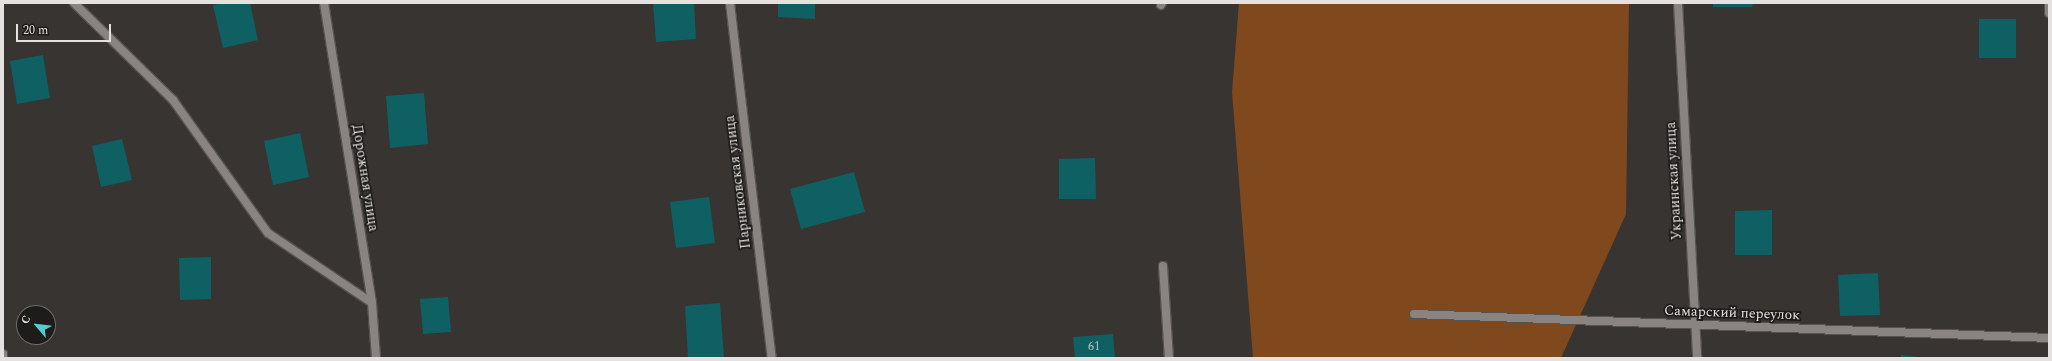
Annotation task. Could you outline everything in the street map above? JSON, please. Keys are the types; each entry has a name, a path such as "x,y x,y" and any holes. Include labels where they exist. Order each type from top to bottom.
{"street":[{"path":"74,3 173,100 268,233 372,303"},
{"name":"Дорожная улица","path":"324,3 372,303 376,358"},
{"name":"Парниковская улица","path":"730,3 772,358"},
{"name":"Украинская улица","path":"1678,3 1696,358"},
{"path":"2049,3 2049,13"},
{"path":"1163,266 1169,358"},
{"name":"Самарский переулок","path":"1414,314 2049,338"}],"shaded area":[{"path":"1239,3 1629,3 1626,214 1561,358 1253,358 1232,92"}],"building":[{"path":"223,3 250,3 258,40 223,48 213,5"},
{"path":"653,3 694,3 696,39 656,42"},
{"path":"778,3 815,3 815,19 778,17"},
{"path":"1713,3 1753,3 1752,7 1713,7"},
{"path":"1979,19 2016,19 2016,58 1979,58"},
{"path":"43,55 50,98 17,104 10,61"},
{"path":"424,93 428,144 390,148 386,96"},
{"path":"300,133 309,177 273,185 264,141"},
{"path":"122,139 132,180 101,187 92,146"},
{"path":"1095,158 1096,199 1059,199 1059,159"},
{"path":"854,172 865,212 801,229 790,189"},
{"path":"709,197 715,243 676,248 670,202"},
{"path":"1772,210 1772,255 1735,255 1735,211"},
{"path":"211,257 211,299 180,300 179,258"},
{"path":"1878,273 1880,315 1840,316 1838,275"},
{"path":"448,297 451,332 423,334 420,299"},
{"path":"720,303 724,358 688,358 685,306"},
{"path":"1113,334 1115,358 1075,358 1073,337"},
{"path":"1901,355 1918,357 1918,358 1901,358"}]}
